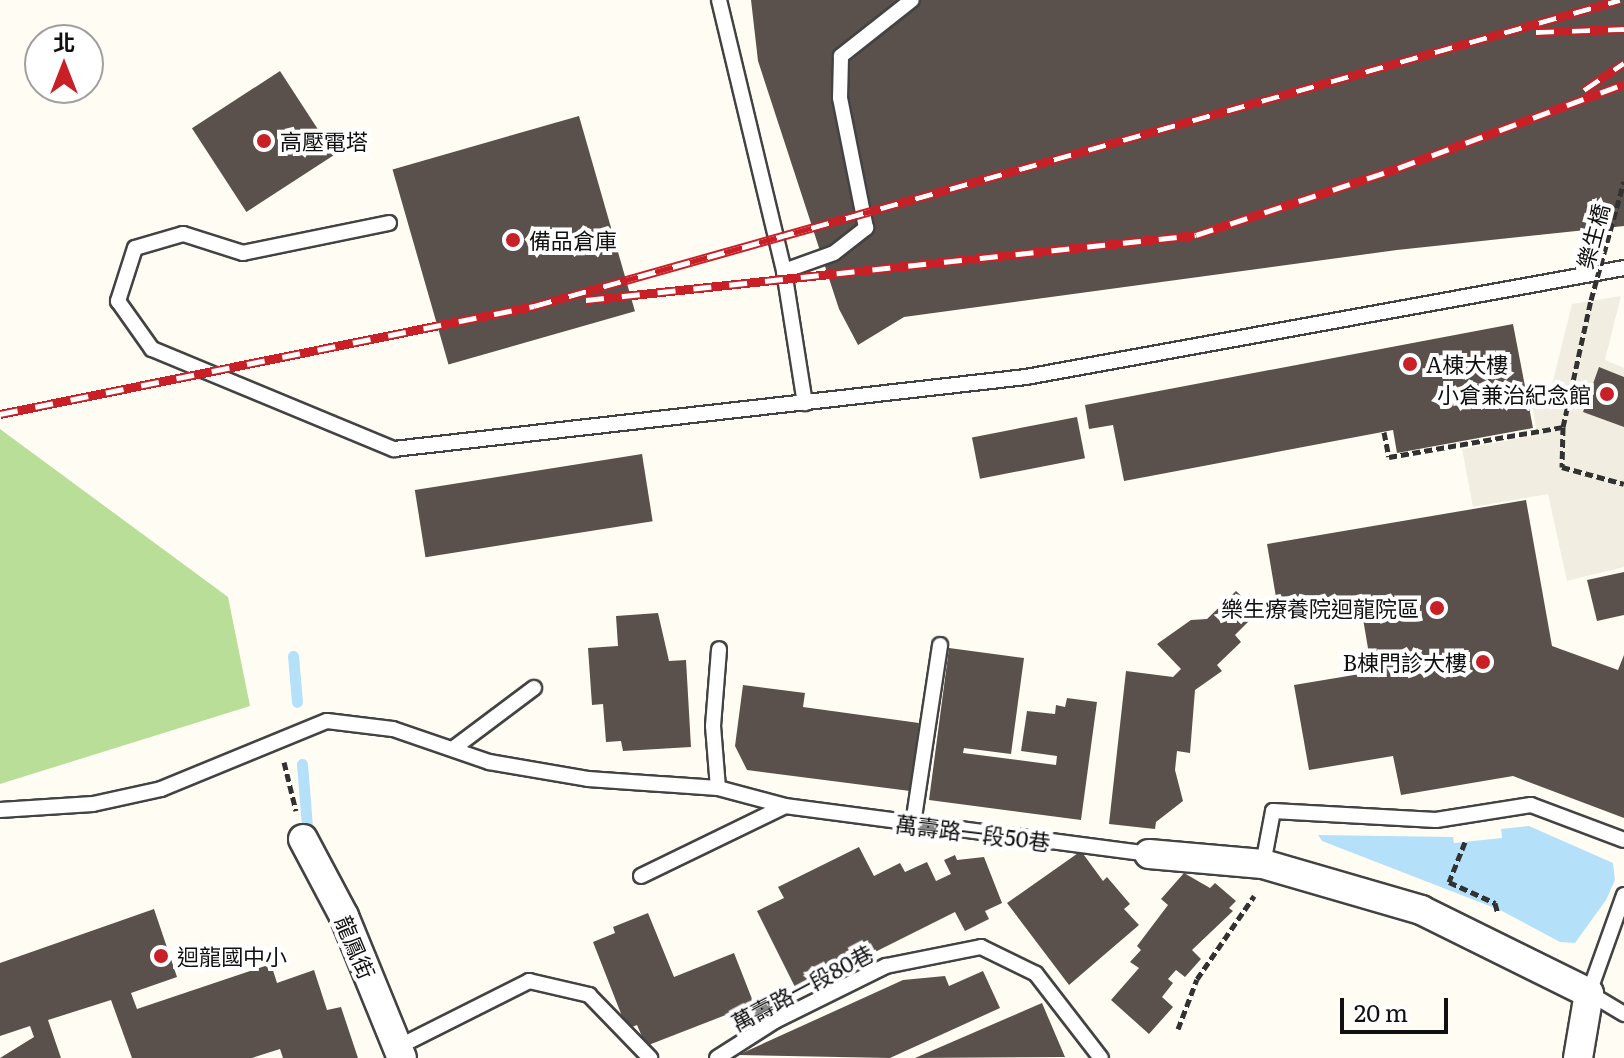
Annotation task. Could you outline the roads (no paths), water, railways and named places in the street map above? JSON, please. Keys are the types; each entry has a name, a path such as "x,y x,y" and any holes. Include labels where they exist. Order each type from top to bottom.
{"street":[{"name":"龍鳳街","path":"303,839 344,916 400,1053"},
{"name":"萬壽路一段50巷","path":"1149,854 1263,864 1421,910 1589,993"},
{"path":"1578,1058 1589,993"}],"lane":[{"path":"719,0 784,271 805,403"},
{"path":"784,271 834,253 866,228 840,98 841,56 912,0"},
{"path":"389,223 243,253 183,234 135,248 118,301 152,349 394,449 1026,377 1624,268"},
{"path":"913,824 940,645"},
{"path":"718,788 713,726 719,649"},
{"path":"454,748 534,688"},
{"name":"萬壽路一段50巷","path":"0,810 93,804 161,789 327,721 393,729 489,762 588,779 718,788 785,806 1149,854"},
{"path":"1263,864 1273,811 1436,820 1531,805 1624,840"},
{"path":"641,876 785,806"},
{"path":"1624,895 1589,993 1624,1014"},
{"name":"萬壽路一段80巷","path":"717,1058 775,1021 886,966 981,947 1036,974 1101,1058"},
{"path":"400,1053 529,981 589,995 650,1058"}],"water":[{"path":"1529,826 1613,863 1615,880 1606,900 1575,943 1560,942 1500,910 1322,841 1318,835 1453,837 1454,843 1502,838 1501,829"}],"waterway":[{"path":"293,656 297,702"},
{"path":"302,764 308,839"}],"railway":[{"path":"0,414 534,306 1620,0"},
{"path":"1536,32 1624,29"},
{"path":"1584,90 1624,63"},
{"path":"586,300 1196,235 1398,168 1624,84"}],"place":[{"name":"高壓電塔","path":"264,141"},
{"name":"備品倉庫","path":"513,240"},
{"name":"A棟大樓","path":"1410,364"},
{"name":"小倉兼治紀念館","path":"1607,394"},
{"name":"樂生療養院迴龍院區","path":"1437,608"},
{"name":"B棟門診大樓","path":"1483,662"},
{"name":"迴龍國中小","path":"161,956"}]}
